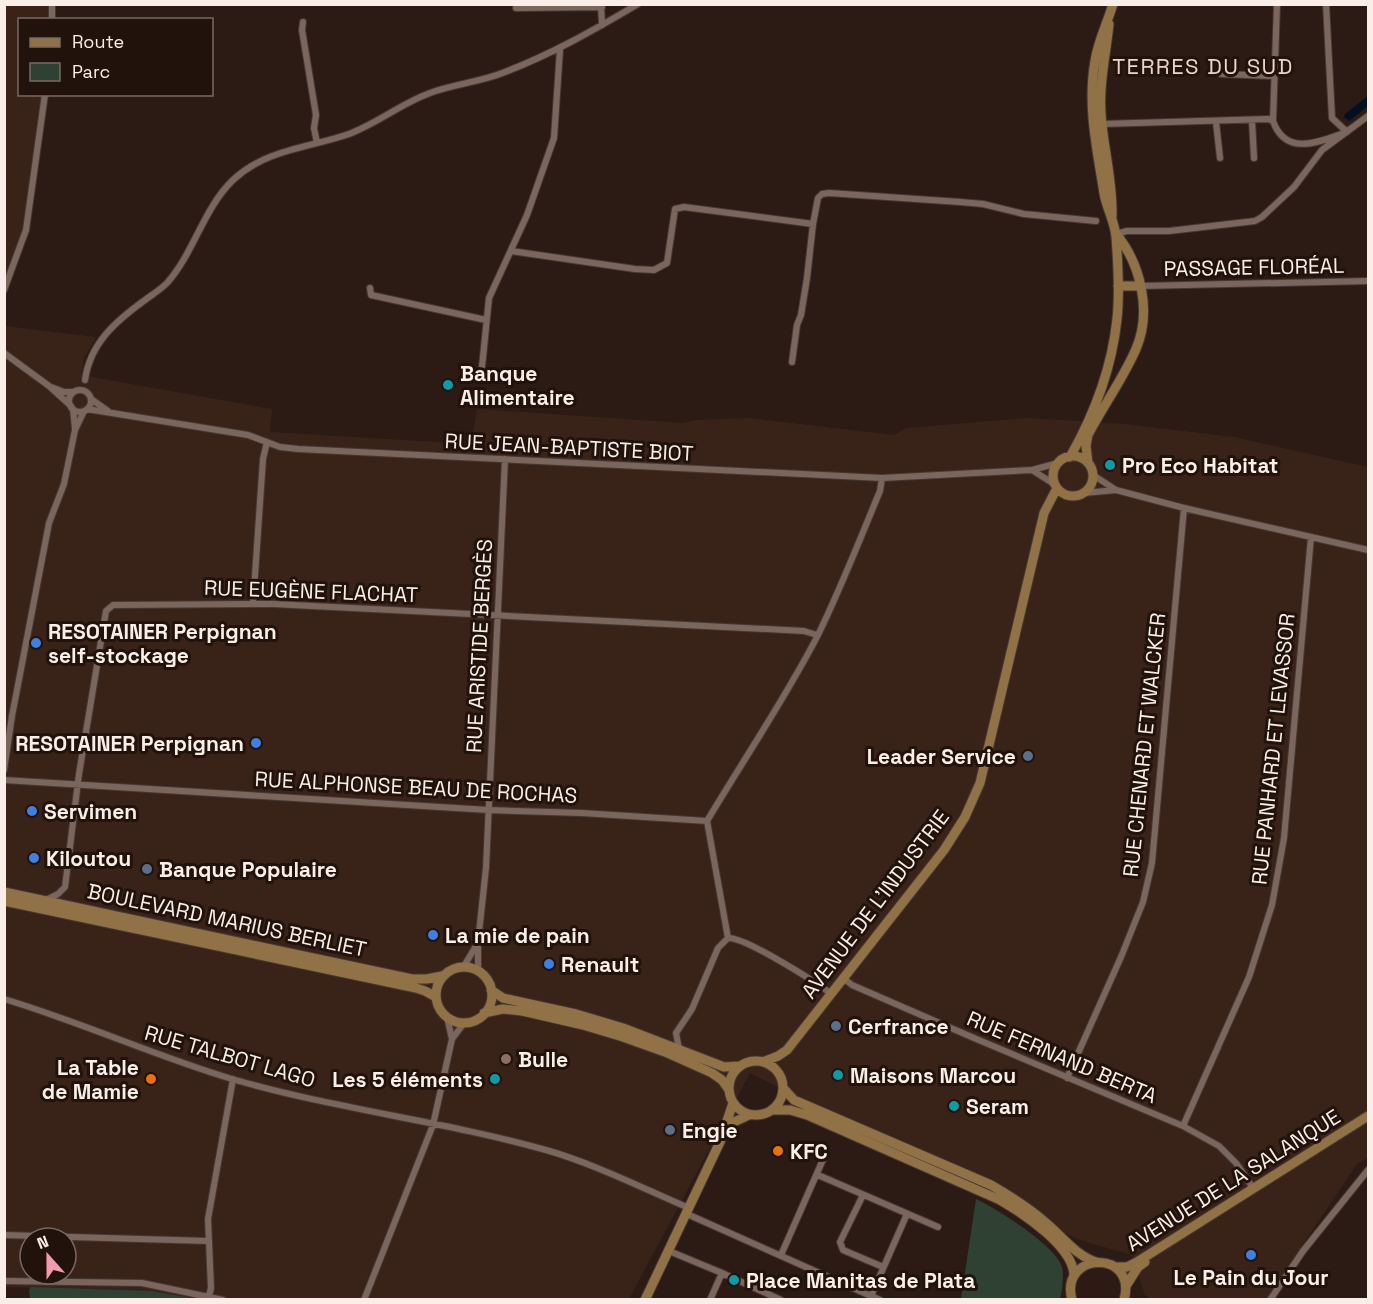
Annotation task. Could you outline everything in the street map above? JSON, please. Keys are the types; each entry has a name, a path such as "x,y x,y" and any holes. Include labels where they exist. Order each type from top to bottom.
{"main road":[{"path":"1113,4 1095,60 1092,96 1105,202 1116,234 1117,318 1105,376 1085,429 1070,457 1058,464 1053,477 1062,493 1070,496 1084,493 1092,482 1093,475 1088,463 1086,446 1089,435 1137,347 1143,312 1140,285 1132,256 1116,234"},
{"path":"1110,15 1101,81 1102,124 1113,200 1112,221"},
{"path":"1118,286 1140,285"},
{"path":"1070,457 1083,459 1088,463"},
{"name":"AVENUE DE L'INDUSTRIE","path":"763,1062 786,1050 944,850 965,817 980,783 1044,513 1056,486"},
{"name":"AVENUE DE L'INDUSTRIE","path":"1041,530 1055,506 1062,499 1070,496"},
{"name":"BOULEVARD MARIUS BERLIET","path":"4,892 412,979 427,980 442,976"},
{"name":"BOULEVARD MARIUS BERLIET","path":"4,901 416,988 436,997"},
{"path":"491,990 489,1006 484,1013 475,1020 464,1023 447,1017 440,1010 436,997 442,976 453,969 464,966 478,970 484,975 491,990 503,999 586,1017 623,1028 724,1066 740,1066 751,1061 763,1062 773,1066 781,1075 784,1089 781,1100 774,1110"},
{"path":"484,1013 503,1009 522,1011 584,1025 665,1052 712,1073 722,1080 729,1090 733,1103 740,1111 749,1115 762,1115 774,1110 790,1110 807,1115 1000,1200 1030,1220 1059,1246 1071,1261 1074,1276 1070,1298"},
{"name":"AVENUE DE L'INDUSTRIE","path":"781,1075 780,1066 786,1050"},
{"path":"729,1090 730,1081 740,1066"},
{"path":"784,1089 794,1100 991,1185 1018,1200 1079,1254 1115,1267 1120,1272 1127,1294"},
{"path":"645,1299 720,1142 733,1103"},
{"path":"720,1142 734,1122 749,1115"},
{"name":"AVENUE DE LA SALANQUE","path":"1115,1267 1127,1267 1137,1262 1368,1116"},
{"name":"AVENUE DE LA SALANQUE","path":"1127,1294 1138,1267 1368,1122"},
{"path":"1074,1276 1079,1269 1096,1262"}],"street":[{"path":"75,430 70,400 85,380 92,355 105,334 167,283 178,269 220,196 233,181 266,158 283,151 363,128 429,93 491,77 560,49 638,4"},
{"path":"1278,4 1273,121 1277,133 1293,143 1310,144 1347,132"},
{"path":"1326,4 1332,118 1347,132"},
{"path":"516,8 602,6 602,25"},
{"path":"303,22 302,30 316,115 314,128 316,143"},
{"path":"482,367 486,320 492,288 511,251 555,138 560,49"},
{"path":"1221,74 1274,76"},
{"path":"4,290 26,230 45,96"},
{"path":"1116,234 1127,231 1169,231 1256,221 1294,187 1322,150 1368,116"},
{"path":"1102,124 1268,119 1273,121"},
{"path":"1252,121 1254,158"},
{"path":"1216,122 1220,158"},
{"path":"792,362 797,325 801,315 813,224 818,198 822,194 983,204 1024,214 1096,221"},
{"path":"511,251 654,270 667,263 675,209 684,207 813,224"},
{"path":"4,283 10,274"},
{"name":"PASSAGE FLORÉAL","path":"1140,285 1368,281"},
{"path":"370,288 371,296 486,320"},
{"path":"4,352 49,386 72,407 85,410"},
{"path":"4,770 12,716 49,523 64,484 75,430 90,397 85,380"},
{"path":"49,386 64,392 84,391 90,397"},
{"name":"RUE JEAN-BAPTISTE BIOT","path":"90,397 109,411"},
{"name":"RUE JEAN-BAPTISTE BIOT","path":"85,410 109,411 248,435 298,449 882,478 1032,470 1058,464"},
{"path":"253,604 263,459 267,442"},
{"name":"RUE ARISTIDE BERGÈS","path":"478,970 478,942 486,868 505,459"},
{"path":"1032,470 1048,478 1056,486"},
{"path":"1093,475 1116,490 1368,550"},
{"path":"728,938 707,821 818,635 880,491 882,478"},
{"path":"1084,493 1116,490"},
{"name":"RUE CHENARD ET WALCKER","path":"1067,1078 1143,902 1152,863 1184,508"},
{"name":"RUE PANHARD ET LEVASSOR","path":"1184,1126 1249,977 1272,905 1284,838 1311,537"},
{"name":"RUE EUGÈNE FLACHAT","path":"46,900 58,894 65,887 78,784 106,611 113,606 253,604 804,631 818,635"},
{"name":"RUE ALPHONSE BEAU DE ROCHAS","path":"4,780 707,821"},
{"path":"679,1049 676,1033 692,1009 718,948 728,938 734,937 752,946 830,993"},
{"name":"RUE ARISTIDE BERGÈS","path":"464,966 478,942"},
{"name":"RUE FERNAND BERTA","path":"843,978 852,984 1067,1078 1184,1126 1219,1146 1236,1163 1253,1188"},
{"name":"RUE TALBOT LAGO","path":"4,999 167,1058 233,1079 548,1151 595,1168 880,1299"},
{"path":"447,1017 452,1039"},
{"path":"364,1299 432,1125 452,1039 464,1023"},
{"path":"209,1296 211,1288 208,1219 233,1079"},
{"path":"782,1255 825,1155"},
{"path":"1270,1299 1303,1251 1368,1170"},
{"path":"818,1175 938,1227"},
{"path":"863,1195 840,1242 843,1250 883,1267"},
{"path":"871,1296 907,1214"},
{"path":"4,1235 208,1241"},
{"path":"669,1251 781,1299"},
{"path":"710,1299 722,1273"},
{"path":"4,1281 142,1283 223,1299"}],"shaded area":[{"path":"5,5 51,5 50,18 18,18 18,96 46,96 25,224 5,289"},
{"path":"5,326 96,337 84,358 81,375 272,409 270,432 471,444 477,409 683,423 696,420 749,418 894,435 906,428 1027,418 1125,424 1234,437 1368,467 1368,1158 1357,1164 1266,1299 1151,1299 1145,1295 1131,1255 1077,1239 750,1073 629,1299 196,1300 153,1291 5,1287"}],"green space":[{"path":"976,1199 997,1210 1024,1229 1057,1258 1063,1270 1060,1299 961,1299"},
{"path":"31,1287 153,1291 196,1299 30,1299"}],"water":[{"path":"1368,96 1368,106 1349,121 1344,117 1345,114"}],"place":[{"name":"Banque Alimentaire","path":"448,385"},
{"name":"Pro Eco Habitat","path":"1110,465"},
{"name":"RESOTAINER Perpignan self-stockage","path":"36,643"},
{"name":"RESOTAINER Perpignan","path":"256,743"},
{"name":"Leader Service","path":"1028,756"},
{"name":"Servimen","path":"32,811"},
{"name":"Kiloutou","path":"34,858"},
{"name":"Banque Populaire","path":"147,869"},
{"name":"La mie de pain","path":"433,935"},
{"name":"Renault","path":"549,964"},
{"name":"Cerfrance","path":"836,1026"},
{"name":"Bulle","path":"506,1059"},
{"name":"Maisons Marcou","path":"838,1075"},
{"name":"La Table de Mamie","path":"151,1079"},
{"name":"Les 5 éléments","path":"495,1079"},
{"name":"Seram","path":"954,1106"},
{"name":"Engie","path":"670,1130"},
{"name":"KFC","path":"778,1151"},
{"name":"Le Pain du Jour","path":"1251,1255"},
{"name":"Place Manitas de Plata","path":"734,1280"}],"district":[{"name":"TERRES DU SUD","path":"1203,66"}]}
